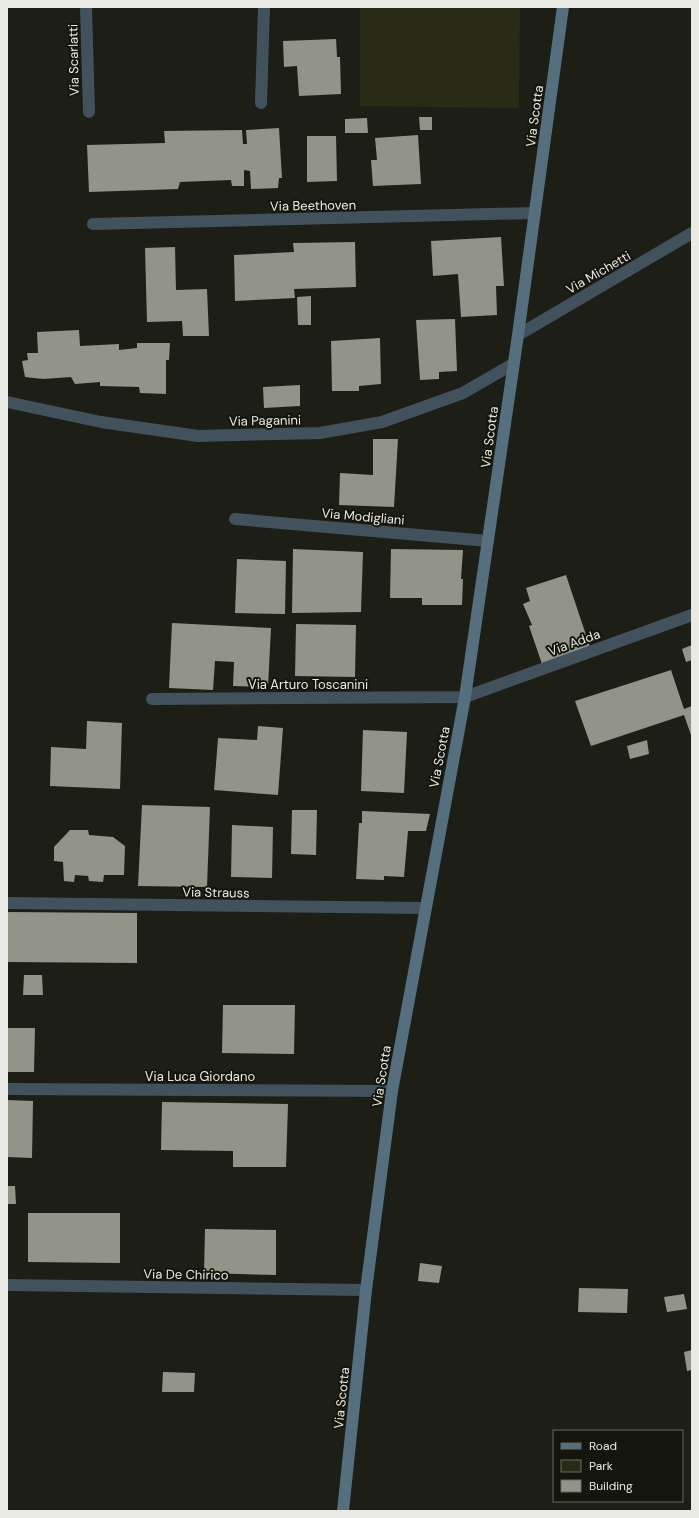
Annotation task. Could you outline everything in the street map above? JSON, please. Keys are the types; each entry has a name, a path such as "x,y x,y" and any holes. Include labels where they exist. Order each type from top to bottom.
{"street":[{"name":"Via Scarlatti","path":"86,7 89,112"},
{"path":"261,103 264,7"},
{"name":"Via Scotta","path":"343,1511 366,1290 392,1091 465,697 518,335 563,7"},
{"name":"Via Beethoven","path":"93,224 534,213"},
{"name":"Via Michetti","path":"518,335 692,233"},
{"name":"Via Paganini","path":"7,402 101,422 198,436 320,433 382,422 463,393 513,364"},
{"name":"Via Modigliani","path":"235,519 488,541"},
{"name":"Via Adda","path":"465,697 692,615"},
{"name":"Via Arturo Toscanini","path":"152,699 465,697"},
{"name":"Via Strauss","path":"7,903 425,908"},
{"name":"Via Luca Giordano","path":"7,1089 392,1091"},
{"name":"Via De Chirico","path":"7,1285 366,1290"}],"green space":[{"path":"360,7 520,7 519,108 360,106"}],"building":[{"path":"336,39 337,57 340,57 341,94 299,96 297,66 284,67 283,41"},
{"path":"419,117 432,117 432,130 420,130"},
{"path":"367,118 368,133 345,133 345,119"},
{"path":"279,128 282,178 279,178 278,188 251,189 250,171 244,170 244,186 232,186 231,180 180,182 178,189 89,192 87,145 165,143 164,131 242,130 243,144 247,144 246,130"},
{"path":"418,135 421,184 373,186 371,160 377,160 375,138"},
{"path":"307,136 336,136 337,181 307,182"},
{"path":"501,237 504,286 496,286 497,315 461,317 458,274 433,276 431,241"},
{"path":"355,242 356,287 294,289 295,298 235,301 234,255 294,252 293,243"},
{"path":"175,247 176,290 207,289 209,336 183,336 182,321 147,322 145,248"},
{"path":"311,296 311,325 298,325 297,297"},
{"path":"455,319 457,371 439,372 439,379 420,380 416,320"},
{"path":"79,330 80,346 119,344 119,350 137,348 137,343 170,343 169,360 166,360 166,394 140,393 139,387 100,386 100,382 75,384 71,377 43,379 25,377 22,361 28,360 27,353 38,353 37,332"},
{"path":"380,338 381,384 359,386 359,391 332,391 331,341"},
{"path":"300,385 300,406 264,408 263,387"},
{"path":"373,439 398,439 394,507 339,505 340,473 373,475"},
{"path":"293,549 363,552 361,612 292,613"},
{"path":"391,549 463,550 461,579 463,579 462,605 422,605 422,598 390,598"},
{"path":"237,559 286,561 285,614 235,613"},
{"path":"566,575 590,647 542,664 529,626 532,625 523,604 530,601 526,588"},
{"path":"172,623 271,628 268,687 233,686 234,662 215,661 213,690 169,688"},
{"path":"296,624 356,625 355,677 295,676"},
{"path":"692,645 692,660 686,662 682,649"},
{"path":"671,670 684,709 692,706 692,738 684,715 591,746 575,701"},
{"path":"87,721 122,723 120,789 50,786 51,747 86,749"},
{"path":"258,726 283,728 278,795 214,790 218,738 257,740"},
{"path":"363,730 407,732 404,793 361,791"},
{"path":"647,740 649,754 630,759 627,746"},
{"path":"142,805 210,807 207,887 138,886"},
{"path":"292,810 317,810 316,855 291,854"},
{"path":"362,811 430,814 426,831 408,831 404,877 384,876 384,880 356,879 359,823 362,823"},
{"path":"232,825 273,827 272,878 231,877"},
{"path":"70,830 88,830 89,835 113,837 125,846 124,875 104,875 103,882 89,881 88,876 75,875 74,882 64,881 63,862 54,861 54,847"},
{"path":"7,912 137,913 137,963 7,962"},
{"path":"24,975 42,975 43,995 23,995"},
{"path":"223,1005 295,1005 294,1054 222,1053"},
{"path":"7,1028 35,1028 34,1072 7,1072"},
{"path":"7,1100 33,1101 32,1158 7,1157"},
{"path":"162,1102 288,1104 286,1167 233,1167 233,1151 161,1150"},
{"path":"7,1186 15,1186 16,1204 7,1204"},
{"path":"28,1213 120,1213 120,1263 28,1262"},
{"path":"205,1229 276,1230 276,1275 204,1273"},
{"path":"420,1263 442,1266 439,1283 418,1281"},
{"path":"579,1288 628,1289 627,1313 578,1312"},
{"path":"684,1294 687,1309 667,1312 664,1297"},
{"path":"692,1350 692,1370 687,1371 684,1352"},
{"path":"163,1372 195,1373 194,1392 162,1392"}]}
